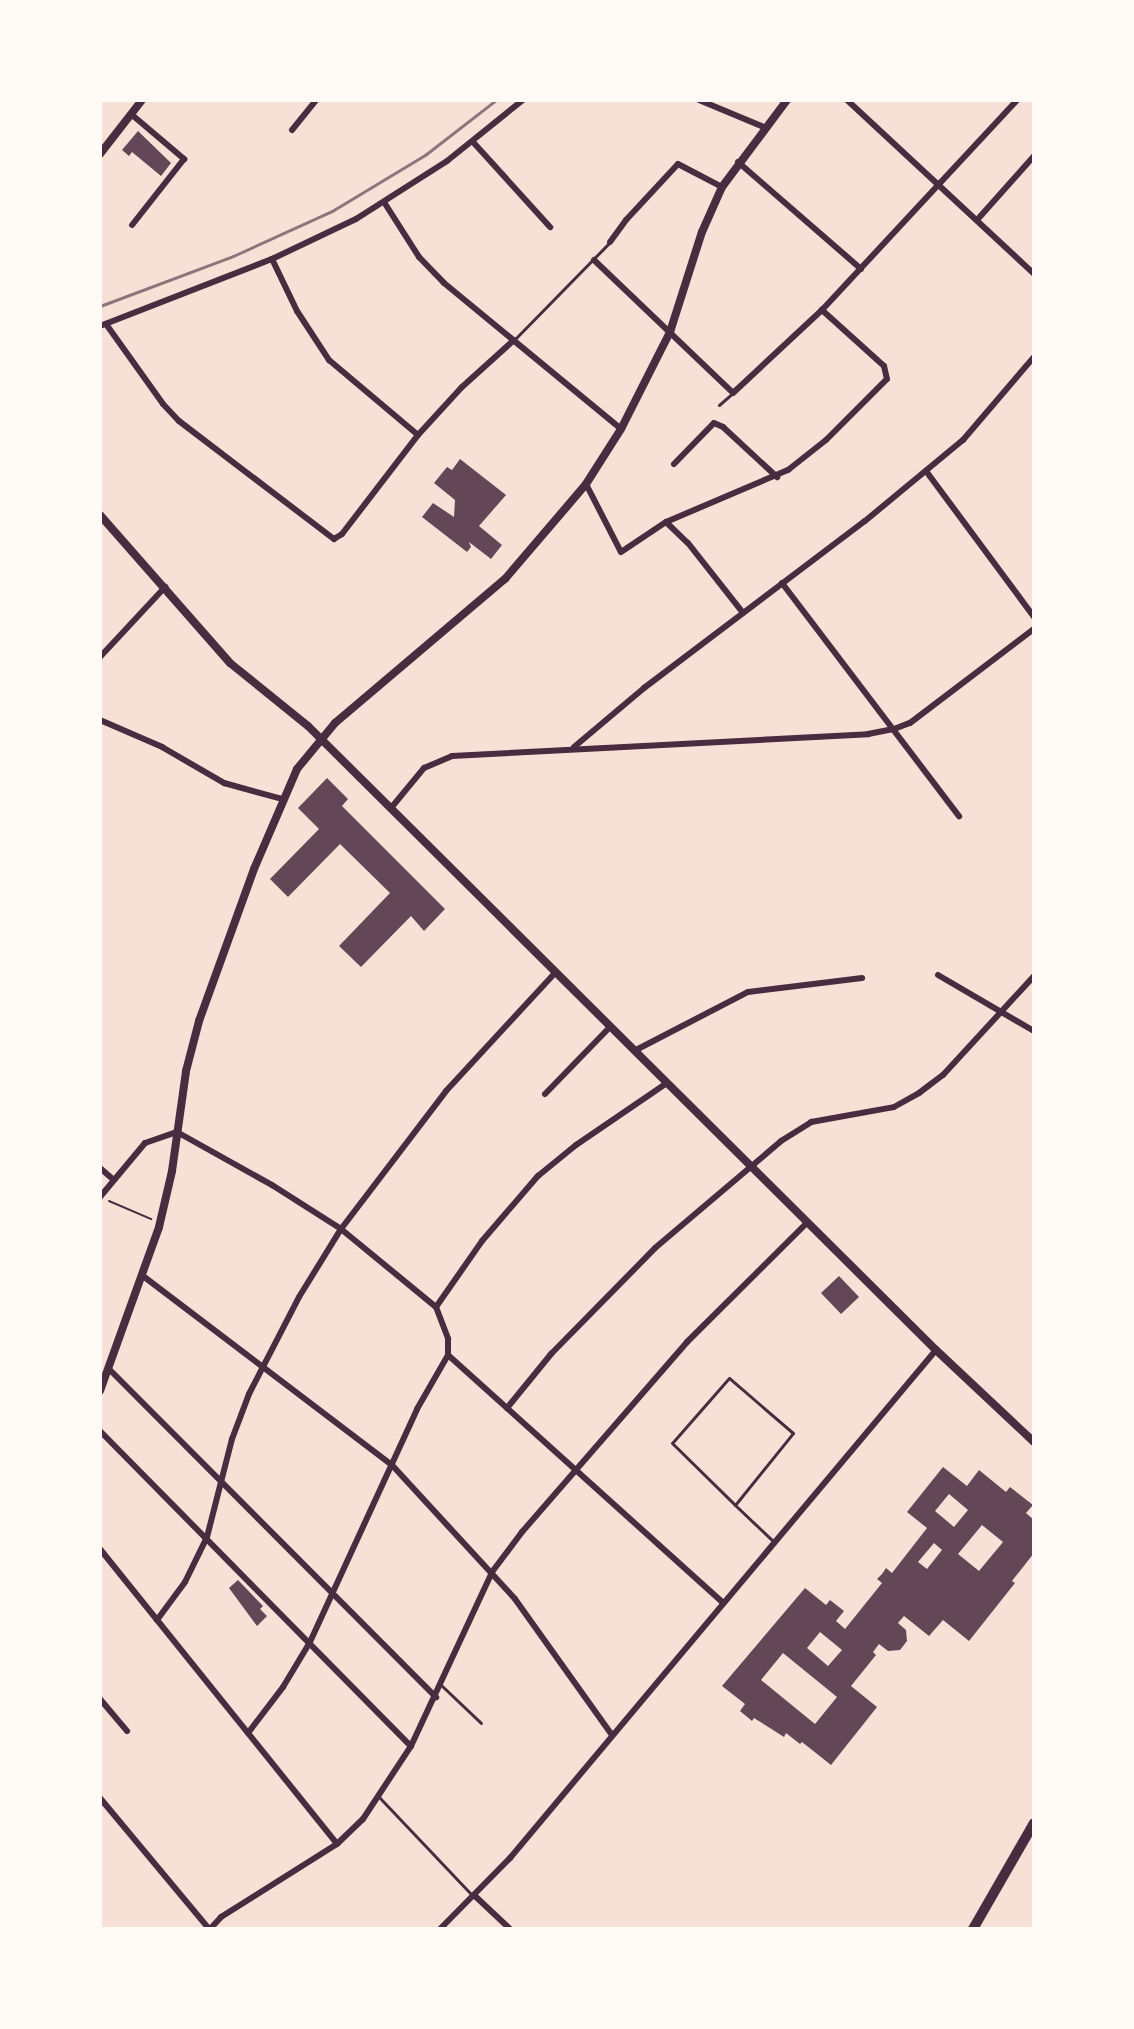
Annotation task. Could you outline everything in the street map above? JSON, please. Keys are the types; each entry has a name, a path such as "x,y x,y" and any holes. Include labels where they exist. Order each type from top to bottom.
{"main road":[{"path":"973,1929 1034,1823"}],"street":[{"path":"100,154 142,100"},
{"path":"292,130 316,100"},
{"path":"514,340 462,387 418,435 342,534 330,538 179,421 103,325 272,259 384,202 473,142 523,100"},
{"path":"699,100 764,127"},
{"path":"100,1391 159,1227 186,1071 199,1021 282,799 297,769 320,737 490,594 538,543 586,484 621,429 670,332 702,232 722,187 787,100"},
{"path":"847,100 1034,274"},
{"path":"594,260 733,393 822,310 1017,100"},
{"path":"131,114 184,159 132,225"},
{"path":"473,142 550,227"},
{"path":"977,220 1034,156"},
{"path":"738,162 861,269"},
{"path":"610,242 678,164 722,187"},
{"path":"384,202 426,266 621,429"},
{"path":"272,259 297,311 329,360 418,435"},
{"path":"586,484 621,552 666,522 777,477 826,440 887,379 884,366 822,310"},
{"path":"574,747 644,688 971,433 1034,357"},
{"path":"674,464 714,423 723,427 777,477"},
{"path":"926,471 1034,617"},
{"path":"100,515 244,677 320,737 936,1350 1034,1442"},
{"path":"666,522 688,543 743,613"},
{"path":"782,583 959,816"},
{"path":"100,657 165,587"},
{"path":"391,808 413,779 438,760 574,747 868,734 894,729 910,723 1034,629"},
{"path":"100,720 162,747 224,783 282,799"},
{"path":"157,1620 185,1582 207,1537 232,1439 261,1365 341,1229 446,1091 555,973"},
{"path":"938,975 1034,1031"},
{"path":"507,1408 551,1354 649,1254 781,1141 811,1122 894,1107 919,1093 943,1075 1034,976"},
{"path":"634,1051 748,992 862,978"},
{"path":"545,1094 610,1027"},
{"path":"436,1307 482,1241 538,1176 576,1145 667,1083"},
{"path":"101,1201 145,1143 166,1133 177,1132 257,1175 341,1229 436,1307 448,1339 448,1355 391,1464 310,1642 283,1687 248,1733"},
{"path":"100,1168 114,1180"},
{"path":"100,1798 210,1929 221,1917 337,1844 379,1797 411,1746 492,1572 575,1470 687,1342 808,1222"},
{"path":"143,1276 391,1464 492,1572 523,1610 612,1735"},
{"path":"440,1929 475,1896 936,1350"},
{"path":"448,1355 722,1602"},
{"path":"108,1368 436,1697"},
{"path":"100,1431 411,1746"},
{"path":"100,1549 337,1844"},
{"path":"100,1699 127,1731"},
{"path":"475,1896 510,1929"}],"lane":[{"path":"514,340 610,242"},
{"path":"719,405 733,393"},
{"path":"735,1505 793,1433 729,1378 672,1443 735,1505 774,1542"},
{"path":"441,1685 481,1723"},
{"path":"379,1797 475,1896"}],"path":[{"path":"101,1201 107,1200 152,1219 150,1226 159,1227"}],"building":[{"path":"138,131 171,163 161,176 132,152 129,156 122,150"},
{"path":"460,459 506,495 479,526 502,545 491,559 469,542 471,547 467,552 422,517 433,503 454,517 455,500 434,483 447,467 452,470"},
{"path":"327,778 348,799 342,806 445,909 424,931 411,916 361,967 339,946 390,893 340,844 288,897 270,879 319,829 298,808"},
{"path":"839,1276 859,1297 841,1314 821,1293"},
{"path":"943,1467 967,1486 979,1470 1006,1492 1010,1487 1033,1505 1026,1513 1034,1520 1034,1553 1012,1581 1015,1583 969,1641 943,1620 929,1636 904,1616 898,1623 906,1630 907,1641 900,1650 888,1651 879,1644 873,1652 876,1655 851,1686 877,1707 831,1765 786,1733 784,1737 754,1718 752,1721 740,1711 745,1704 722,1686 805,1588 826,1605 830,1600 844,1611 836,1621 845,1629 882,1583 877,1579 886,1568 892,1573 927,1528 907,1512","holes":["949,1494 968,1510 954,1527 935,1511","982,1525 1003,1542 979,1571 958,1554","934,1543 942,1550 927,1569 918,1562","820,1632 842,1650 828,1666 807,1648","783,1653 837,1697 815,1724 761,1680"]},
{"path":"238,1580 263,1606 260,1609 267,1616 257,1626 229,1588"}],"railway":[{"path":"100,306 233,256 332,211 425,155 496,100"}]}
